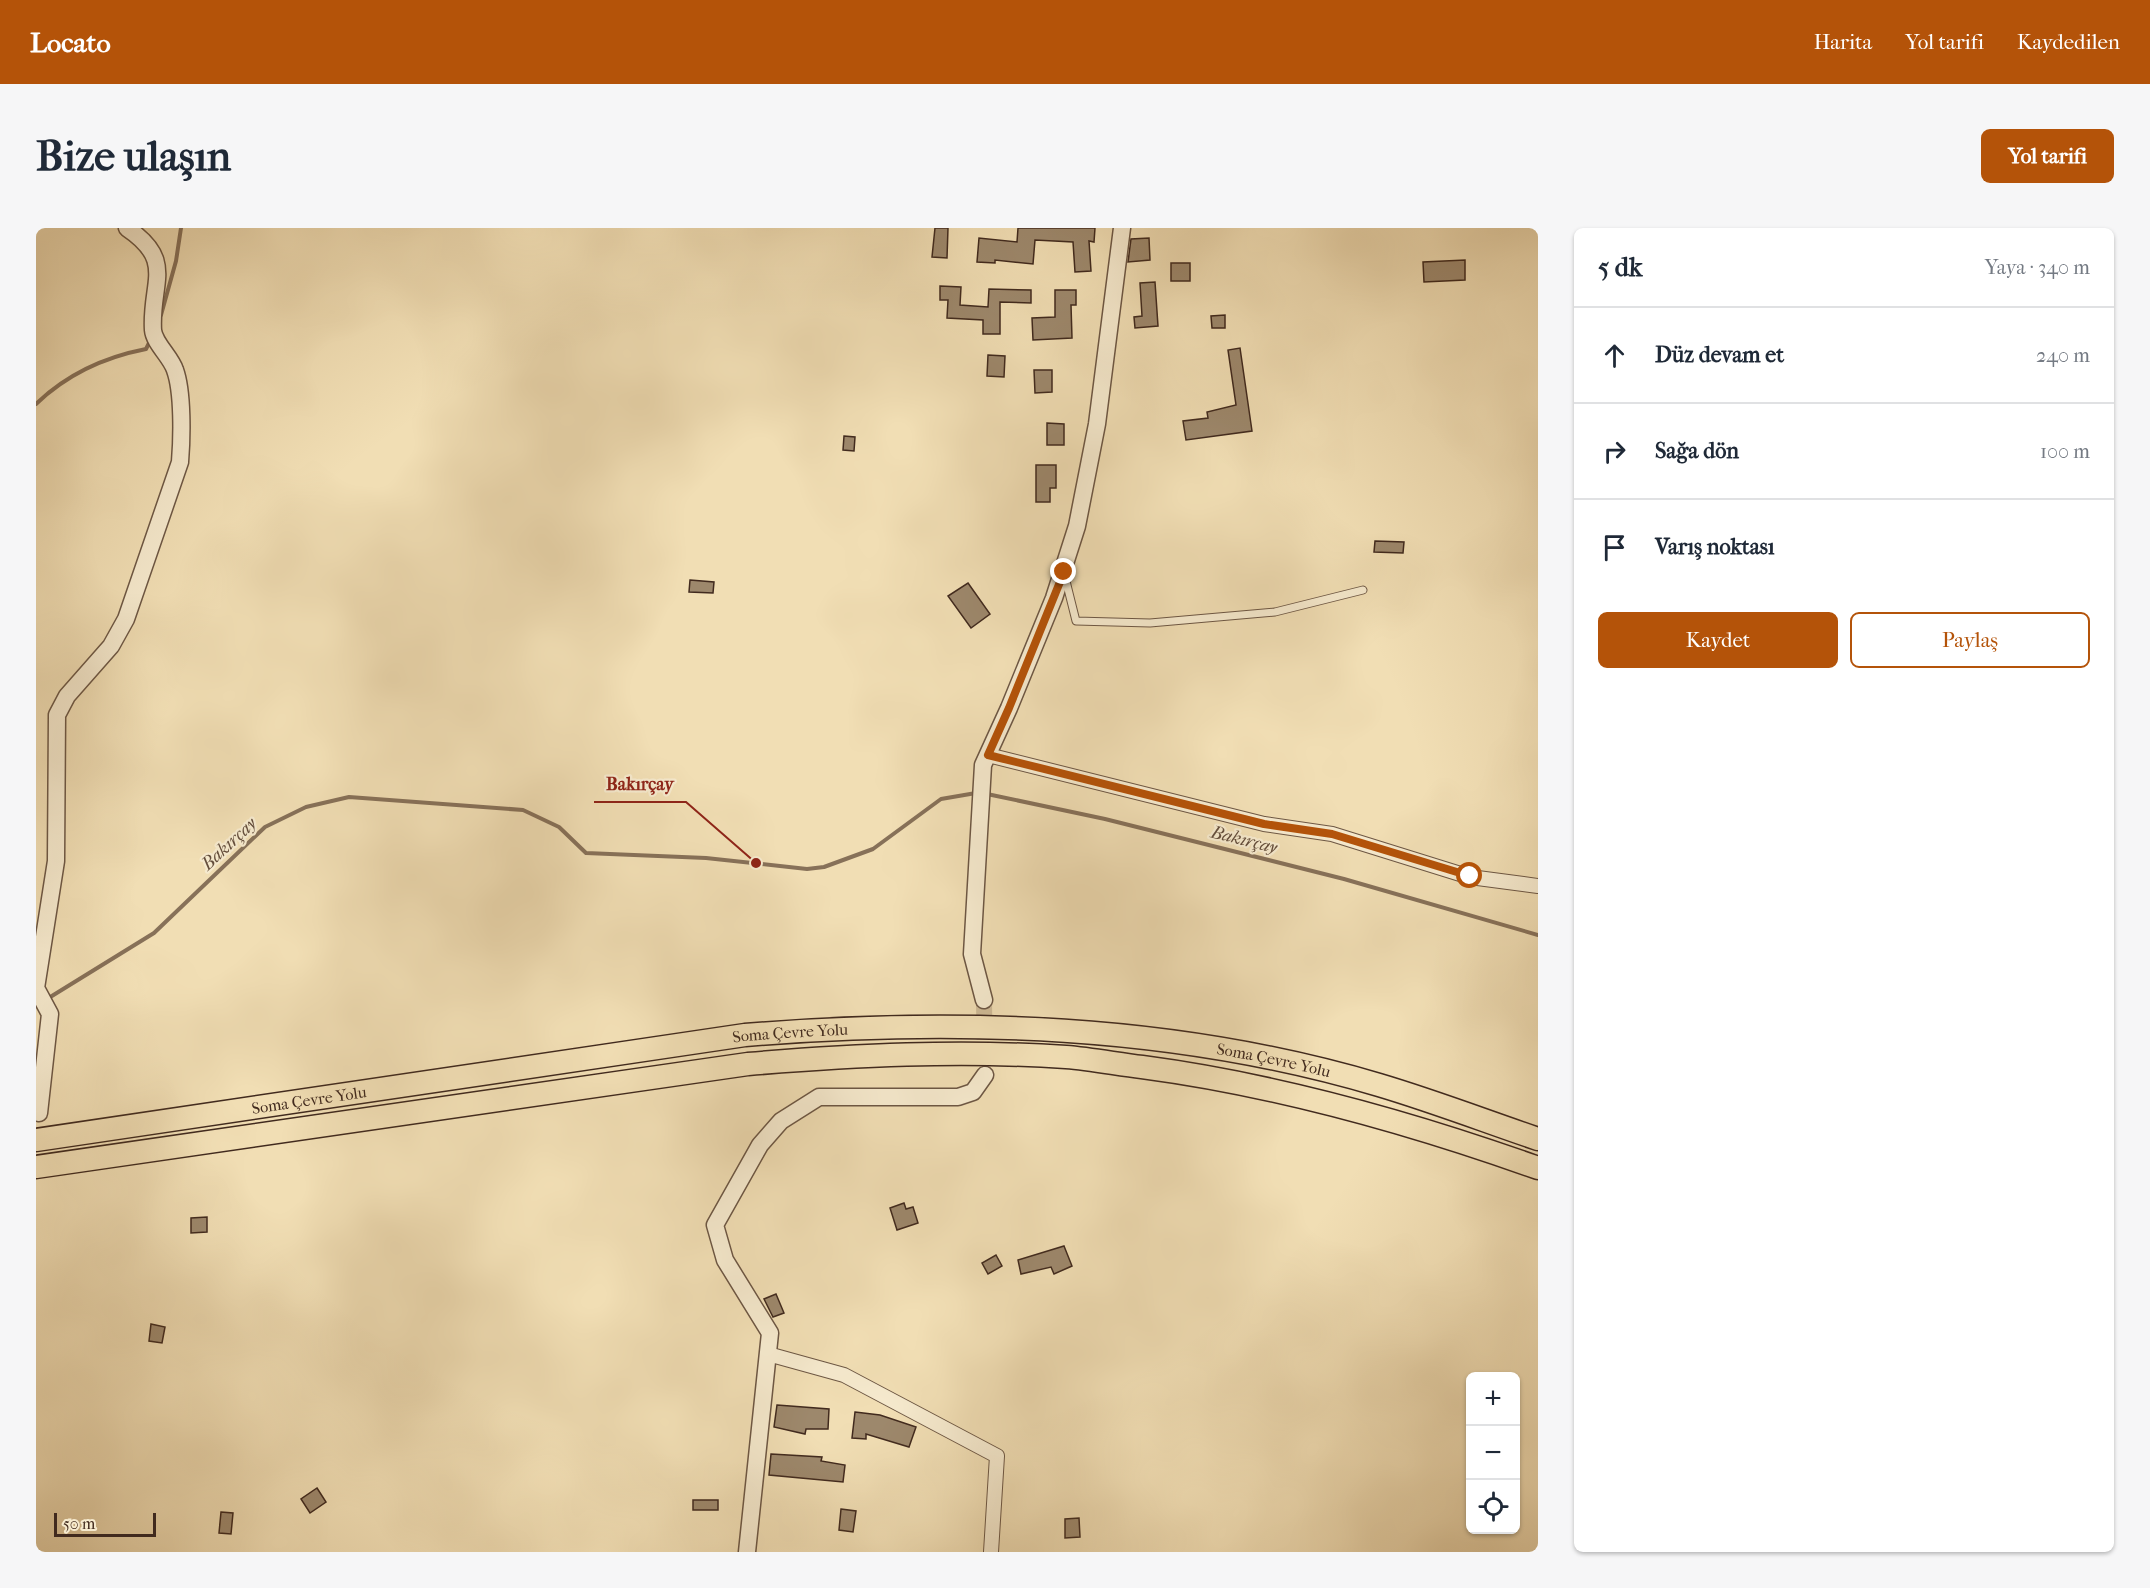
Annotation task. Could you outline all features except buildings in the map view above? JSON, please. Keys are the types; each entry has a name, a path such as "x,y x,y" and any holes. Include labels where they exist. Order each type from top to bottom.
{"highway":[{"name":"Soma Çevre Yolu","path":"36,1140 746,1035 843,1027 948,1026 1031,1027 1084,1031 1213,1048 1378,1085 1538,1139"},
{"name":"Soma Çevre Yolu","path":"36,1167 748,1064 845,1056 936,1053 1068,1057 1188,1073 1284,1090 1392,1119 1538,1168"}],"street":[{"path":"39,1113 50,1014 36,988 56,861 57,715 66,696 111,646 126,619 180,462 182,435 176,370 153,333 157,287 156,255 142,238 127,228"},
{"path":"984,1000 972,954 985,760 1009,708 1064,572 1077,525 1097,424 1122,228"},
{"path":"985,760 1264,824 1332,834 1470,876 1538,885"},
{"path":"747,1552 770,1333 725,1260 716,1225 760,1145 781,1121 819,1097 958,1097 973,1092 985,1075"},
{"path":"768,1354 843,1375 997,1456 991,1552"}],"lane":[{"path":"1064,572 1076,621 1150,623 1275,612 1363,590"}],"waterway":[{"path":"161,315 176,261 181,228"},
{"path":"36,404 60,384 87,368 146,349 150,341"},
{"name":"Bakırçay","path":"47,999 154,933 265,827 306,807 349,797 523,810 559,827 586,853 706,858 807,869 824,867 873,849 941,799 976,793"},
{"name":"Bakırçay","path":"987,794 1105,819 1344,879 1538,935"}],"tunnel":[{"path":"984,1000 985,1075"}],"place":[{"name":"Bakırçay","path":"756,863"}],"route":[{"path":"1064,572 988,755 1264,824 1332,834 1470,876"}]}
